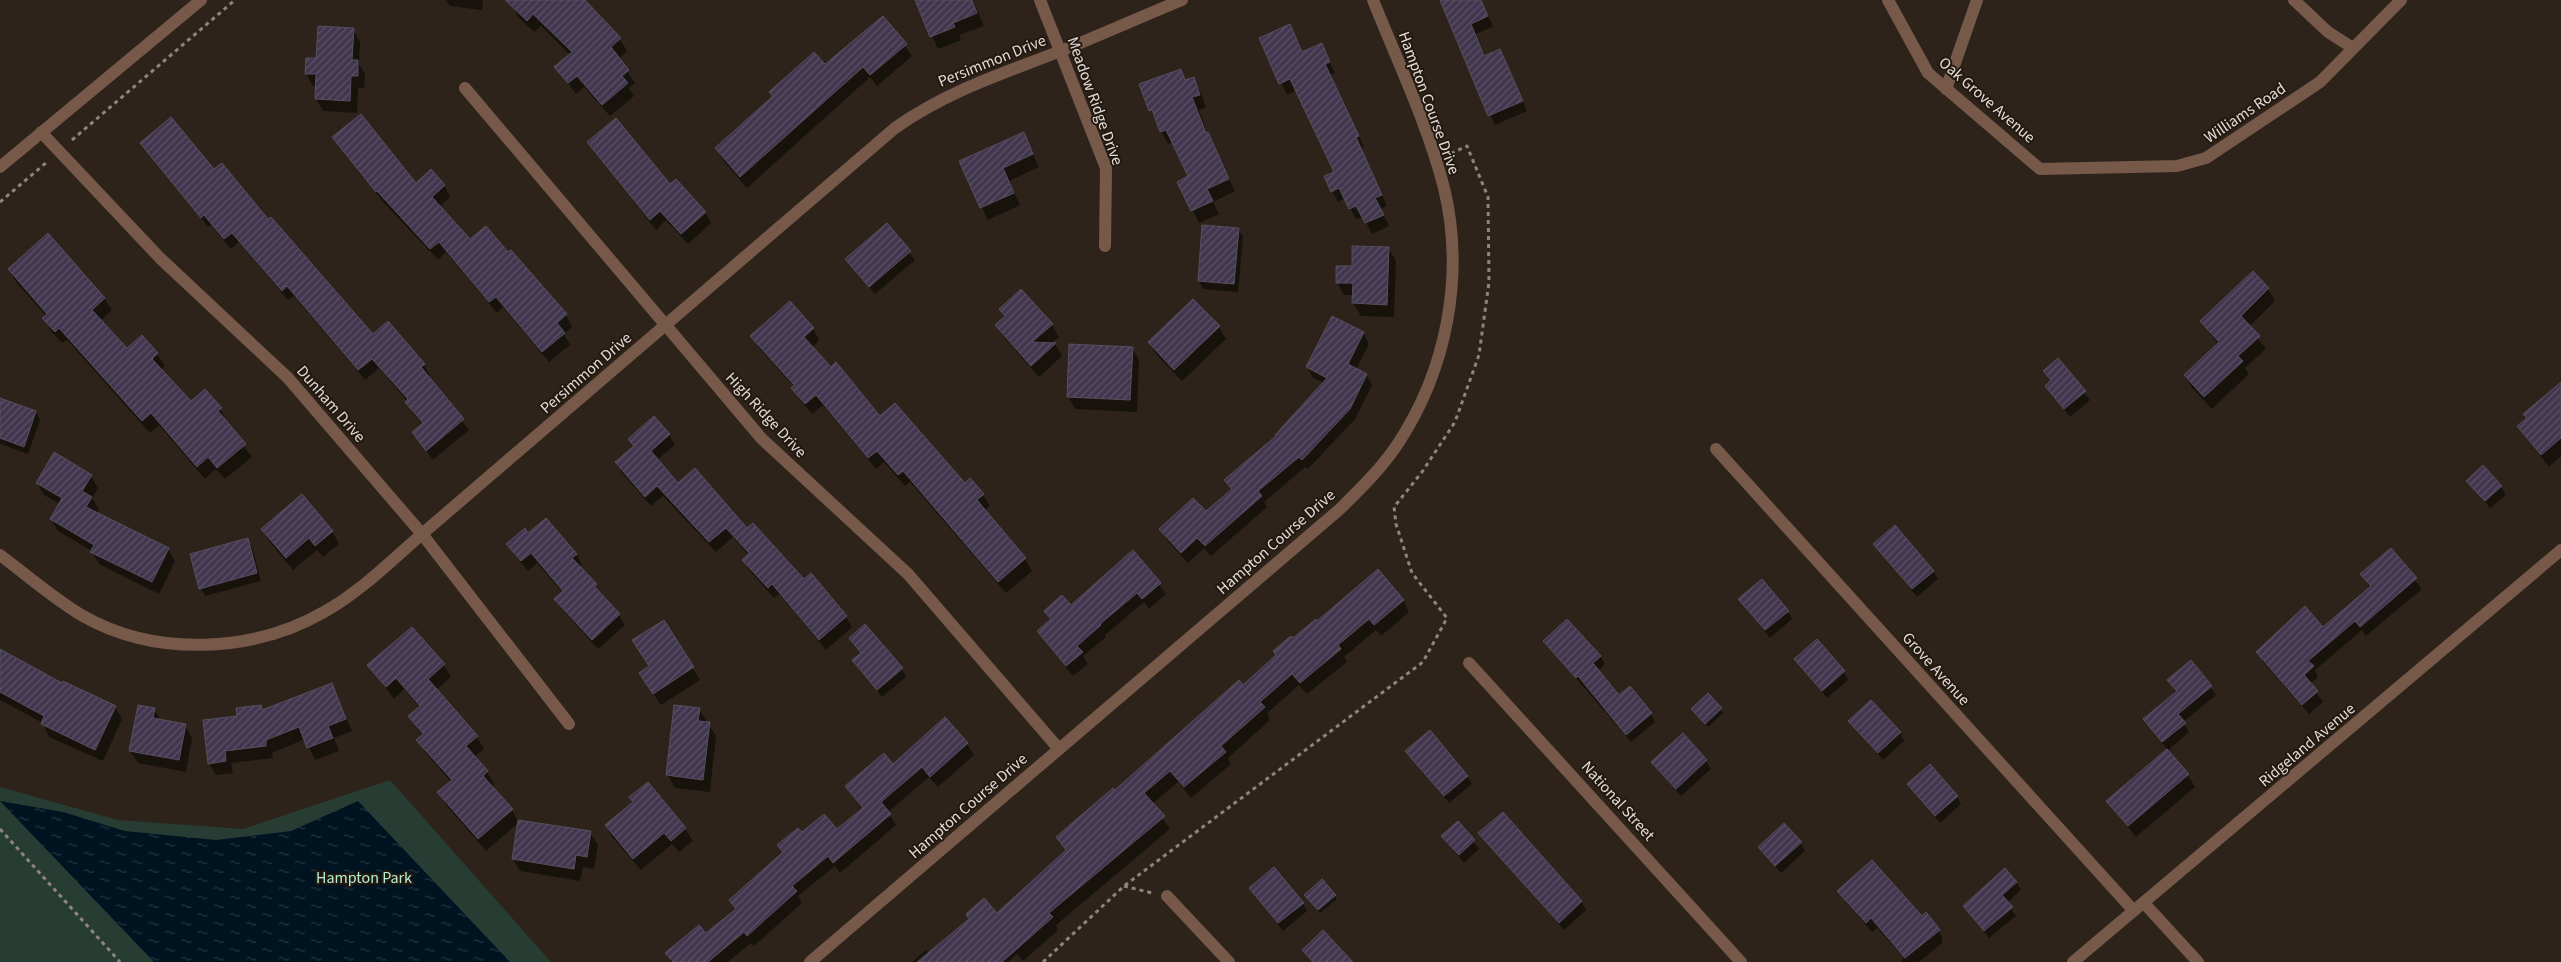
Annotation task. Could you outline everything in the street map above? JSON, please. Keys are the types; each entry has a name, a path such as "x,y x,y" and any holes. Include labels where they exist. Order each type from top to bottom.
{"street":[{"path":"0,167 201,0"},
{"name":"Meadow Ridge Drive","path":"1040,0 1106,168 1105,246"},
{"name":"Persimmon Drive","path":"0,555 82,615 129,634 182,646 255,639 286,630 323,613 344,600 910,117 962,88 1060,51 1182,0"},
{"name":"Hampton Course Drive","path":"810,962 1340,510 1369,481 1396,447 1410,425 1431,380 1445,330 1453,280 1450,228 1444,190 1436,160 1373,0"},
{"name":"Oak Grove Avenue","path":"1888,0 1928,73 2040,169"},
{"path":"1946,89 1977,0"},
{"path":"2294,0 2328,32 2353,48"},
{"name":"Williams Road","path":"2040,169 2177,166 2206,158 2320,82 2401,0"},
{"name":"High Ridge Drive","path":"465,88 762,439 908,574 1059,749"},
{"name":"Dunham Drive","path":"41,132 167,265 288,378 422,534 569,724"},
{"name":"Grove Avenue","path":"1716,449 2133,910"},
{"name":"Ridgeland Avenue","path":"2073,962 2561,550"},
{"name":"National Street","path":"1469,664 1741,962"},
{"path":"1167,896 1229,962"},
{"path":"2144,904 2198,962"}],"path":[{"path":"0,202 234,0"},
{"path":"1043,962 1124,886 1423,662 1447,618 1412,573 1396,524 1394,507 1422,472 1455,422 1479,355 1489,282 1488,197 1466,146 1436,160"},
{"path":"0,829 120,962"},
{"path":"1124,886 1167,896"}],"green space":[{"name":"Hampton Park","path":"390,780 551,962 0,962 0,787 118,820 243,829"}],"water":[{"name":"Hampton Park","path":"0,801 63,812 125,831 216,840 291,831 358,801 510,962 154,962"}],"building":[{"path":"505,0 585,0 621,38 611,47 629,70 622,76 628,83 602,105 577,76 568,83 554,67 572,52 533,14 527,21"},
{"path":"915,0 972,0 977,13 953,23 955,27 930,37"},
{"path":"1440,0 1481,0 1488,16 1471,24 1484,56 1500,49 1523,101 1488,116"},
{"path":"883,16 907,44 870,75 863,67 740,177 715,148 773,96 769,92 814,52 825,64"},
{"path":"1290,24 1302,52 1322,43 1330,62 1325,64 1359,136 1356,137 1382,195 1375,198 1384,215 1365,223 1356,206 1349,209 1339,188 1331,192 1324,176 1334,172 1290,79 1279,84 1259,38"},
{"path":"318,26 354,28 352,60 358,60 358,76 351,76 350,101 315,99 316,74 305,74 306,58 316,58"},
{"path":"1181,69 1185,80 1194,77 1200,95 1192,97 1206,133 1208,132 1229,179 1207,189 1213,201 1191,211 1177,182 1188,176 1166,130 1160,132 1152,110 1149,111 1139,84"},
{"path":"361,114 416,183 431,169 445,185 432,197 470,239 486,226 508,252 511,250 567,314 557,323 565,333 542,352 496,297 489,302 439,242 430,249 376,192 332,137"},
{"path":"171,117 214,169 222,163 268,219 271,217 373,334 388,321 425,364 421,367 464,419 426,451 412,432 423,423 405,402 408,399 372,359 358,370 287,286 282,291 232,233 224,239 204,215 201,218 140,143"},
{"path":"616,118 670,184 676,179 706,212 681,234 660,211 650,220 587,142"},
{"path":"1024,132 1033,154 1003,168 1014,193 980,208 959,161"},
{"path":"887,223 911,251 869,287 845,259"},
{"path":"1202,225 1239,228 1234,284 1198,281"},
{"path":"48,233 105,298 92,310 127,348 142,335 158,353 152,359 191,401 205,389 222,408 218,411 246,444 217,468 208,457 197,467 151,413 142,421 59,328 55,332 42,318 47,314 8,269"},
{"path":"1352,246 1389,247 1387,305 1352,303 1353,283 1336,283 1336,266 1352,266"},
{"path":"2253,271 2269,288 2241,316 2260,336 2238,356 2243,361 2204,397 2184,375 2219,342 2200,321"},
{"path":"1021,289 1053,324 1032,342 1056,343 1031,366 995,325 1005,316 999,309"},
{"path":"1193,299 1220,326 1174,370 1148,342"},
{"path":"790,301 814,328 804,337 831,367 836,362 880,416 895,403 965,483 970,478 984,494 977,500 1026,558 998,582 903,471 898,475 877,451 868,458 816,395 805,404 791,388 794,385 750,336"},
{"path":"1332,316 1364,332 1348,364 1367,374 1350,409 1302,460 1299,457 1258,491 1262,496 1205,546 1197,538 1181,553 1159,529 1193,498 1206,511 1232,489 1224,480 1276,436 1327,378 1306,367"},
{"path":"1069,344 1133,347 1130,400 1067,397"},
{"path":"2058,358 2086,391 2064,409 2045,386 2051,380 2043,371"},
{"path":"2561,382 2561,438 2541,455 2517,426 2527,418 2523,414"},
{"path":"0,398 36,411 24,447 0,438"},
{"path":"654,416 670,434 651,451 678,483 695,468 747,528 753,523 804,579 811,573 847,616 819,640 772,584 768,588 742,560 749,553 726,528 709,542 657,486 645,497 615,462 634,446 628,439"},
{"path":"54,452 92,475 82,491 92,497 86,507 169,548 152,582 90,552 94,545 50,519 62,498 36,483"},
{"path":"2483,465 2502,486 2485,501 2466,481"},
{"path":"302,494 333,531 315,546 309,538 286,558 261,529"},
{"path":"546,518 577,554 572,558 597,584 594,586 620,614 592,640 554,599 563,591 531,553 521,561 506,544 525,528 528,533"},
{"path":"1895,525 1934,571 1912,589 1873,544"},
{"path":"248,538 257,573 199,589 190,554"},
{"path":"2391,548 2417,578 2360,627 2355,621 2308,661 2314,666 2304,675 2318,691 2302,705 2256,652 2305,606 2323,627 2371,586 2360,574"},
{"path":"1133,550 1161,583 1142,599 1137,593 1100,624 1077,646 1083,652 1066,666 1037,631 1051,619 1044,611 1062,595 1071,605"},
{"path":"1378,569 1404,600 1374,625 1369,619 1338,645 1341,649 1300,683 1292,674 1260,702 1265,707 1221,746 1226,752 1184,787 1170,771 1144,793 1165,816 1049,913 1053,917 1002,962 917,962 969,919 966,914 984,898 997,913 1066,850 1056,837 1113,788 1115,790 1239,680 1243,685 1276,655 1273,651 1291,636 1293,638 1316,619 1317,621"},
{"path":"1762,579 1789,611 1765,630 1738,599"},
{"path":"1567,619 1601,656 1593,663 1619,695 1630,686 1652,713 1626,735 1578,676 1576,678 1543,641"},
{"path":"664,620 694,667 653,694 639,673 649,666 632,640"},
{"path":"865,624 903,668 877,690 852,660 861,653 849,638"},
{"path":"412,627 445,664 428,679 478,736 466,746 488,771 483,776 513,809 478,839 437,792 452,780 416,740 423,734 408,716 420,706 396,678 386,687 367,665"},
{"path":"1817,639 1845,671 1822,691 1794,659"},
{"path":"0,649 62,683 63,681 116,706 95,750 41,724 44,716 0,692"},
{"path":"2191,660 2212,686 2178,714 2186,723 2162,742 2143,719 2177,691 2167,680"},
{"path":"332,683 346,719 328,726 333,738 307,748 299,727 266,740 266,746 225,751 226,761 208,764 203,720 237,716 236,708 261,705 262,710"},
{"path":"1708,693 1722,708 1705,724 1691,709"},
{"path":"1871,700 1901,732 1878,753 1848,721"},
{"path":"138,705 155,708 153,718 186,724 179,760 129,751"},
{"path":"674,705 700,708 698,721 710,722 703,780 666,775"},
{"path":"945,717 968,743 930,777 922,767 881,802 891,814 833,863 828,856 792,886 797,891 747,936 744,932 708,962 673,962 665,953 699,925 706,933 736,909 729,900 783,852 777,845 798,828 802,832 824,814 837,829 863,808 845,786 884,753 893,764"},
{"path":"1430,730 1468,776 1444,796 1405,751"},
{"path":"1683,733 1707,760 1676,789 1651,762"},
{"path":"2167,749 2189,774 2128,826 2106,801"},
{"path":"1930,764 1958,796 1935,816 1907,784"},
{"path":"648,782 686,828 671,841 664,833 633,859 605,825 633,802 629,797"},
{"path":"1503,812 1582,901 1559,923 1478,833"},
{"path":"518,820 591,831 587,857 576,855 574,869 512,859"},
{"path":"1458,821 1475,840 1459,855 1441,836"},
{"path":"1784,823 1802,842 1775,866 1758,847"},
{"path":"1872,860 1922,916 1926,912 1940,930 1905,958 1871,918 1866,923 1837,891"},
{"path":"1274,867 1304,903 1278,923 1249,888"},
{"path":"2005,868 2017,882 2002,895 2013,907 1984,931 1963,906"},
{"path":"1322,879 1336,895 1318,910 1304,895"},
{"path":"1323,930 1353,962 1313,962 1302,950"}]}
